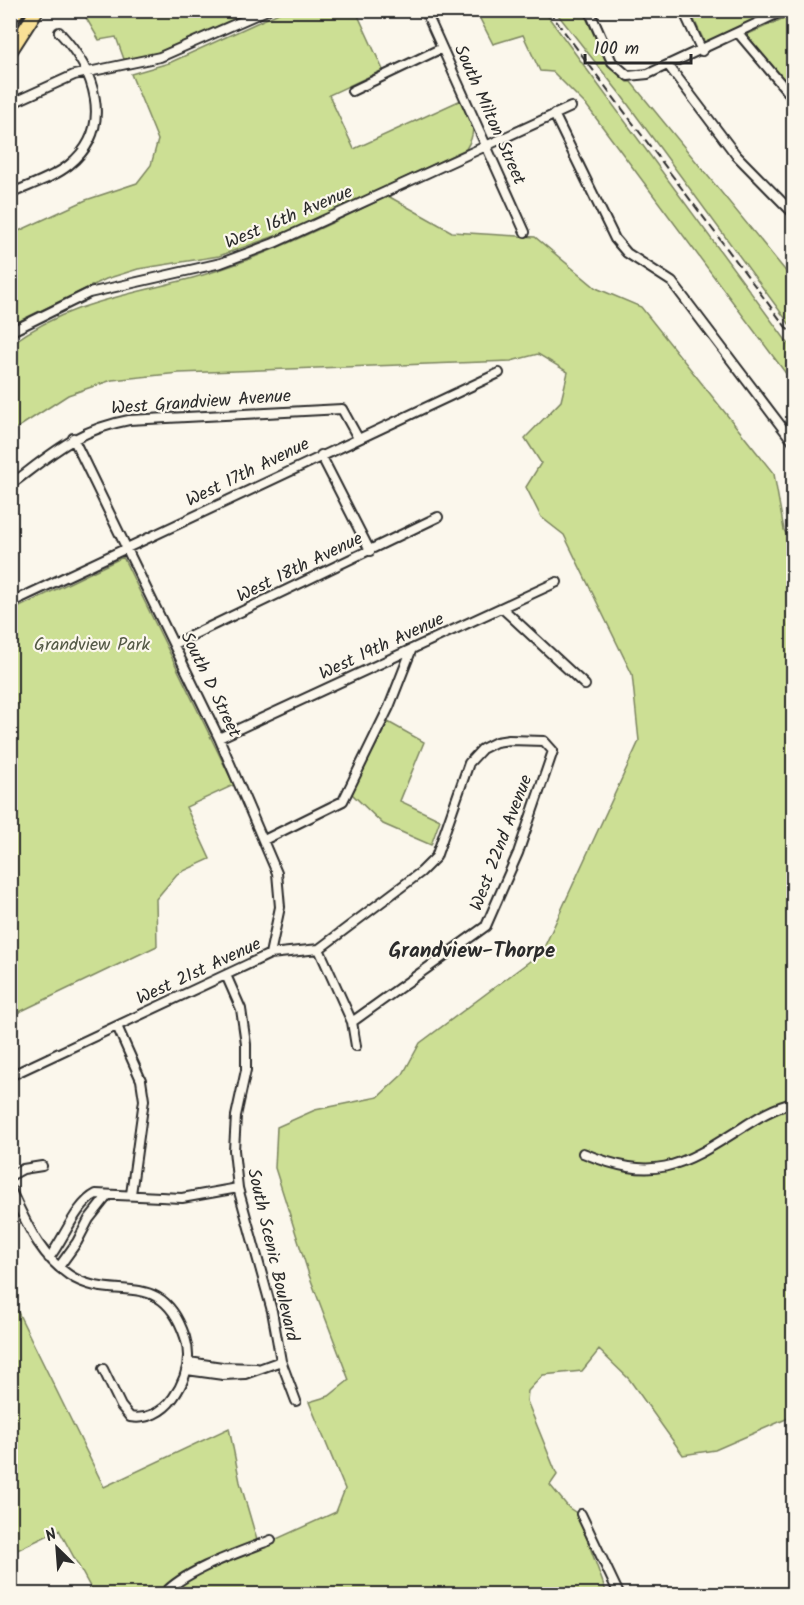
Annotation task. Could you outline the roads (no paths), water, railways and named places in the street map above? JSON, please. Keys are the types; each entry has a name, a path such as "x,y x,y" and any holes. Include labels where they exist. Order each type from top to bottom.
{"highway":[{"path":"10,22 18,10"},
{"path":"10,52 37,10"}],"street":[{"path":"10,104 75,75 160,57 267,10"},
{"name":"South Milton Street","path":"425,10 525,232"},
{"path":"589,10 612,62 628,76 648,74 702,51 785,10"},
{"path":"683,10 702,51"},
{"path":"10,194 68,166 87,146 97,122 94,93 86,74 74,48 59,32"},
{"path":"739,33 794,99"},
{"path":"352,91 442,48"},
{"path":"668,65 736,155 794,214"},
{"name":"West 16th Avenue","path":"10,332 90,293 221,263 274,243 571,107"},
{"path":"554,114 615,239 627,253 672,282 794,443"},
{"name":"West 17th Avenue","path":"10,603 499,373"},
{"name":"West Grandview Avenue","path":"10,485 74,438 102,425 129,420 342,409 358,438"},
{"name":"South D Street","path":"74,438 219,738 277,873 280,907 270,954"},
{"path":"321,455 369,551"},
{"name":"West 18th Avenue","path":"174,645 438,517"},
{"name":"West 19th Avenue","path":"219,738 557,582"},
{"path":"502,608 585,685"},
{"path":"264,840 343,801 389,707 411,651"},
{"name":"West 22nd Avenue","path":"319,949 421,872 436,857 469,763 482,749 496,742 509,740 544,741 553,751 518,853 486,926 352,1022"},
{"path":"319,949 352,1022 356,1046"},
{"name":"West 21st Avenue","path":"10,1076 270,954 319,949"},
{"name":"South Scenic Boulevard","path":"226,975 241,1009 246,1044 246,1070 236,1116 234,1150 238,1188 272,1311 281,1361 296,1401"},
{"path":"117,1026 141,1080 144,1100 131,1194"},
{"path":"583,1153 621,1167 656,1169 679,1164 700,1154 758,1117 781,1105 794,1103"},
{"path":"10,1176 23,1169 42,1166"},
{"path":"49,1258 61,1243 85,1202 96,1194 182,1198 238,1188"},
{"path":"10,1189 36,1241 59,1267 82,1282 102,1287 136,1289 161,1299 181,1325 187,1342 188,1366 170,1402 148,1417 139,1419 130,1417 125,1412 103,1369"},
{"path":"59,1267 77,1242 89,1219 108,1195"},
{"path":"188,1366 223,1375 245,1374 256,1368 281,1361"},
{"path":"581,1514 620,1594"},
{"path":"164,1594 171,1586 198,1571 271,1540"}],"railway":[{"path":"548,10 794,338"}],"district":[{"name":"Grandview-Thorpe","path":"472,951"}],"park label":[{"name":"Grandview Park","path":"92,645"}]}
